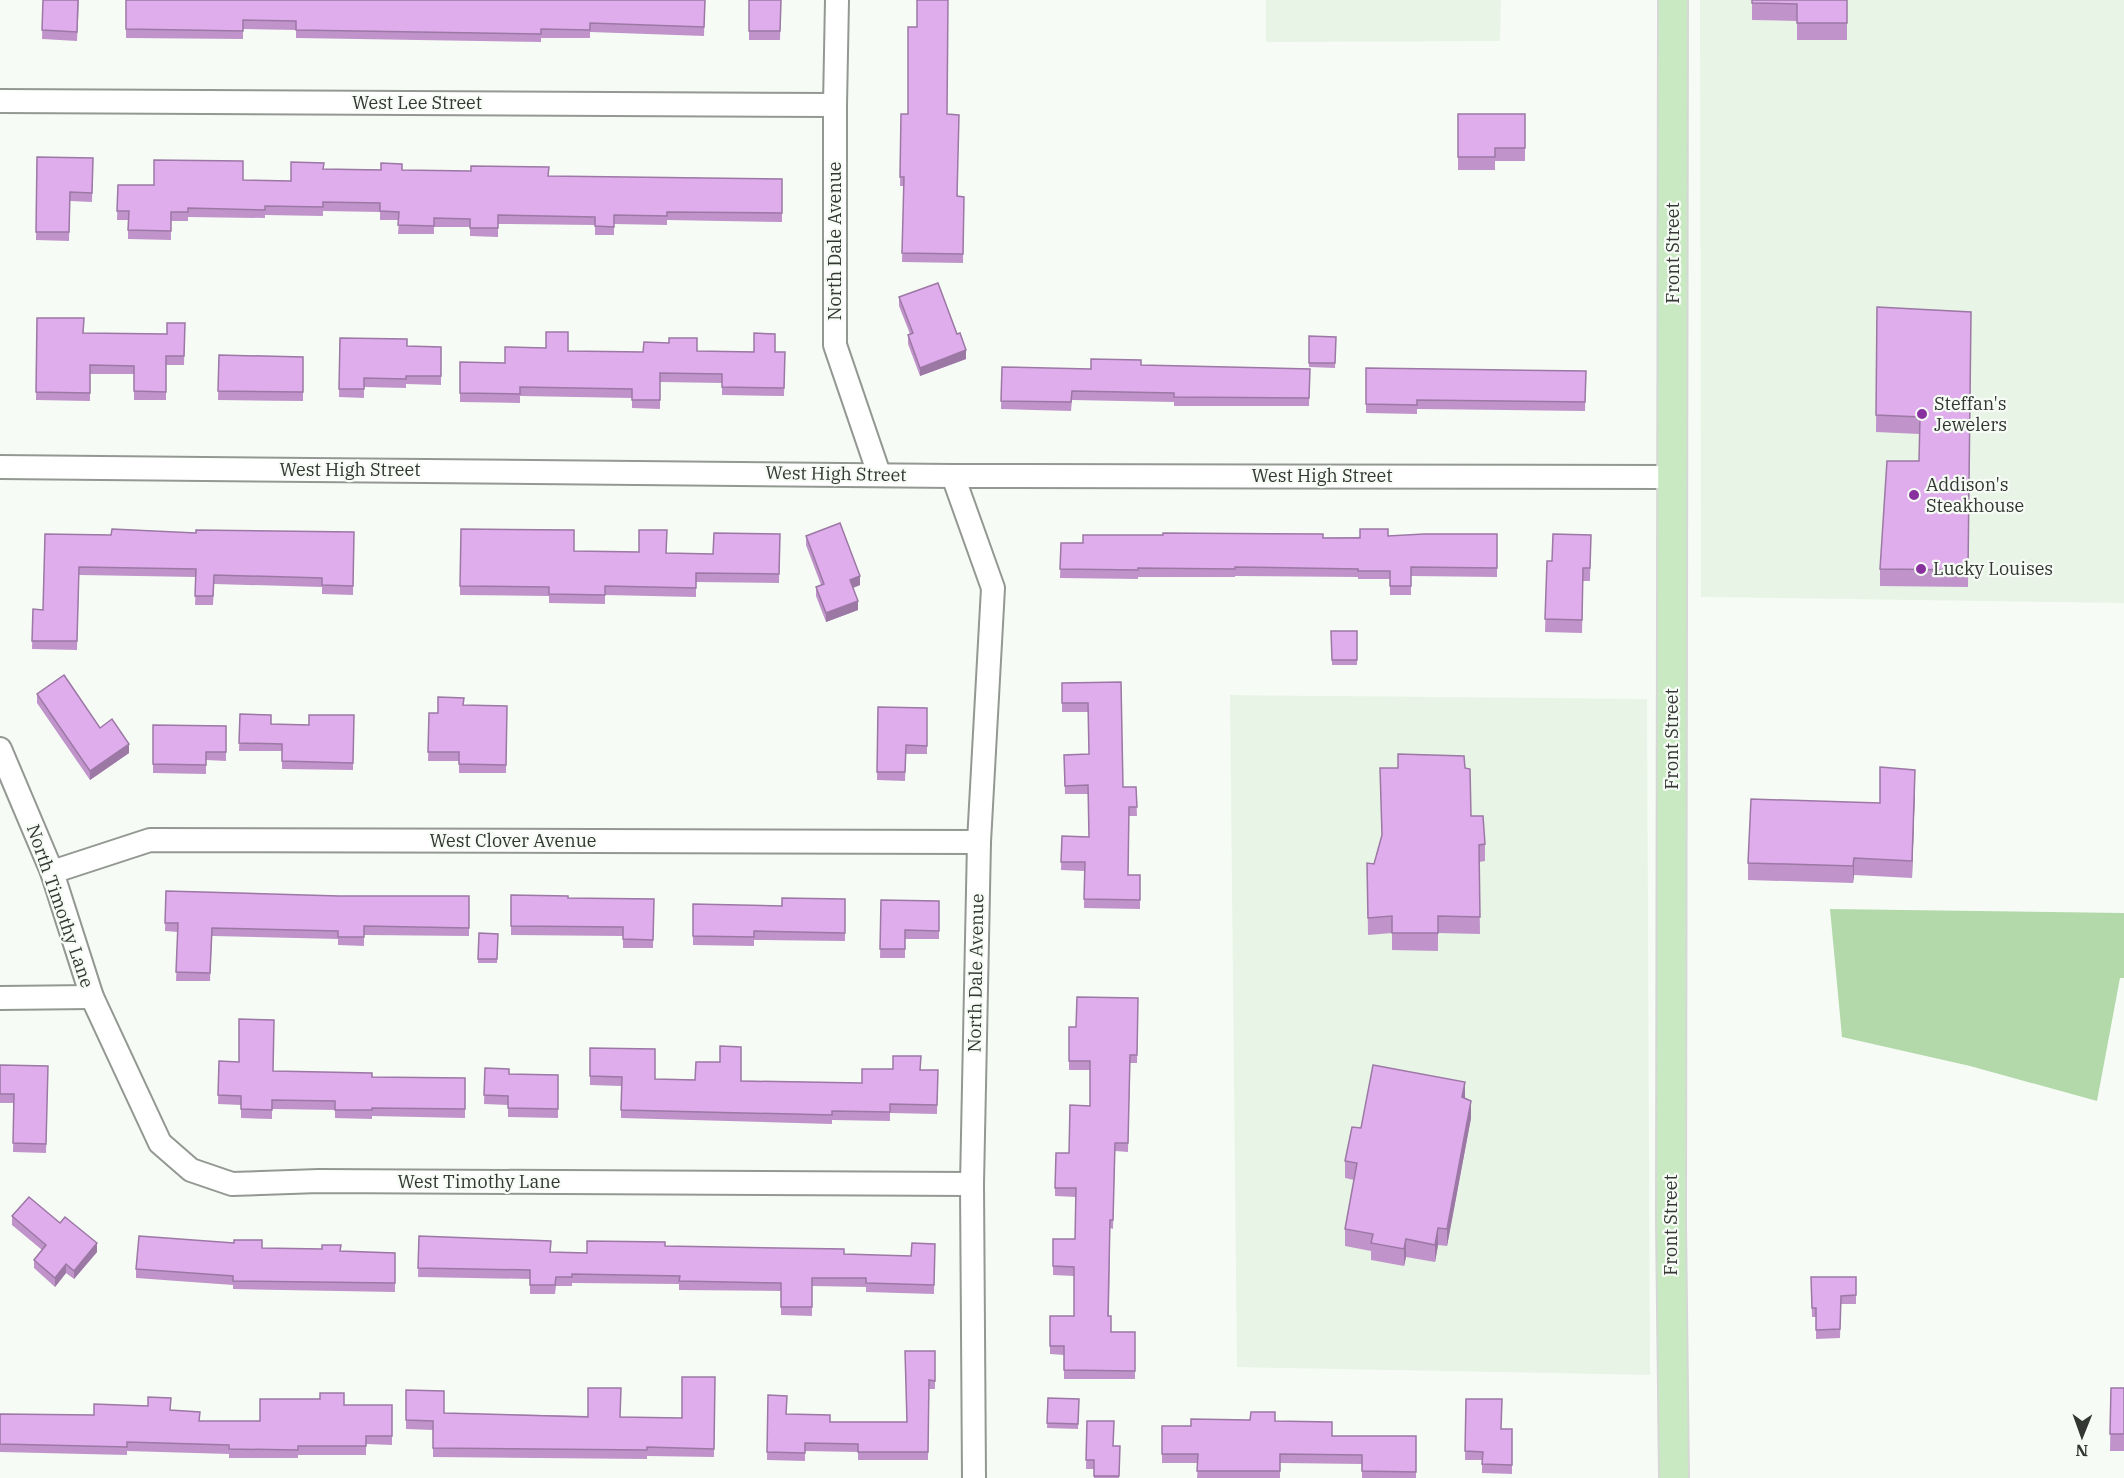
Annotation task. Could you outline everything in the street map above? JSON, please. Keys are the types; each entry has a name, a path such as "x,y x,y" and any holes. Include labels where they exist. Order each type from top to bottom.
{"main road":[{"name":"Front Street","path":"1673,0 1671,1222 1674,1478"}],"street":[{"name":"North Dale Avenue","path":"837,0 835,345 879,474"},
{"name":"West Lee Street","path":"0,101 835,105"},
{"name":"West High Street","path":"0,467 953,476 1672,477"},
{"name":"North Dale Avenue","path":"953,476 993,588 979,842 972,1184 974,1478"},
{"name":"North Timothy Lane","path":"0,749 52,872 92,997"},
{"name":"West Clover Avenue","path":"52,872 150,840 979,842"},
{"name":"West Timothy Lane","path":"92,997 159,1143 191,1170 232,1184 319,1181 972,1184"},
{"path":"0,998 92,997"}],"shaded area":[{"path":"1266,0 1501,0 1500,41 1266,42"},
{"path":"1700,0 2124,0 2124,603 1701,597"},
{"path":"1230,695 1647,699 1650,1375 1237,1367"}],"green space":[{"path":"1830,909 2124,913 2124,978 2120,978 2097,1101 1970,1066 1842,1037"}],"building":[{"path":"43,0 78,0 77,32 42,30"},
{"path":"126,0 705,0 704,27 590,23 590,30 541,29 541,34 296,30 296,21 243,20 243,31 126,29"},
{"path":"749,0 781,0 780,31 749,31"},
{"path":"917,0 948,0 947,114 959,115 957,196 964,197 963,254 902,253 904,177 900,177 901,114 908,114 908,27 917,27"},
{"path":"1752,0 1847,0 1847,23 1797,23 1797,4 1752,3"},
{"path":"1458,114 1525,114 1525,148 1495,148 1495,157 1458,157"},
{"path":"37,157 93,158 92,193 70,192 69,232 36,232"},
{"path":"154,160 243,161 243,180 291,181 291,162 324,163 323,169 381,170 381,163 402,164 402,170 471,171 471,166 549,167 548,176 782,179 782,213 667,212 667,216 614,215 614,227 595,226 595,217 498,215 498,228 470,228 470,219 434,218 434,226 398,225 399,212 380,211 380,203 323,202 323,207 265,206 265,210 188,208 188,212 171,212 171,231 128,230 129,211 117,211 118,185 154,185"},
{"path":"938,283 957,334 960,333 966,350 920,368 908,335 913,333 899,297"},
{"path":"1877,307 1971,312 1968,570 1880,569 1887,461 1919,461 1920,417 1876,415"},
{"path":"37,318 84,318 83,333 167,334 167,323 185,323 184,356 166,356 166,392 134,391 134,366 90,365 90,393 36,392"},
{"path":"546,332 568,332 568,351 643,352 644,342 669,343 669,338 697,338 697,351 754,352 754,333 775,334 775,352 785,352 784,388 722,387 722,374 660,373 660,400 632,400 632,389 520,387 520,394 460,393 460,362 505,363 505,347 546,348"},
{"path":"1309,336 1336,337 1335,363 1309,363"},
{"path":"340,338 407,339 407,346 441,347 441,376 406,376 406,379 364,378 364,389 339,389"},
{"path":"219,355 303,357 303,392 218,391"},
{"path":"1091,359 1141,360 1141,365 1310,369 1309,398 1174,397 1174,393 1072,391 1071,402 1001,401 1002,367 1091,369"},
{"path":"1366,368 1586,371 1585,402 1417,400 1417,405 1366,404"},
{"path":"840,523 860,576 850,580 858,601 826,613 816,587 824,584 806,536"},
{"path":"112,529 196,533 196,530 354,532 353,586 322,585 322,578 214,575 213,596 195,596 196,569 79,567 77,641 32,641 33,609 43,610 45,534 111,535"},
{"path":"461,529 574,530 574,551 639,552 639,530 667,530 666,553 713,554 714,533 780,534 779,574 696,573 696,588 605,586 605,595 549,594 549,587 460,586"},
{"path":"1360,529 1388,529 1388,536 1497,534 1497,568 1411,567 1411,586 1390,586 1390,571 1358,571 1358,569 1235,567 1235,569 1060,569 1061,543 1083,543 1083,535 1323,534 1323,538 1360,538"},
{"path":"1553,534 1591,535 1590,568 1583,568 1582,620 1545,619 1547,561 1552,561"},
{"path":"1331,631 1357,631 1357,660 1332,660"},
{"path":"64,675 100,728 112,719 129,744 90,771 37,694"},
{"path":"1121,682 1123,787 1136,787 1137,807 1129,807 1128,875 1140,875 1140,900 1084,899 1085,862 1061,862 1062,836 1089,837 1088,785 1065,786 1064,755 1089,754 1088,703 1062,703 1062,683"},
{"path":"438,697 464,698 463,705 507,706 506,765 459,764 459,752 428,752 429,713 438,713"},
{"path":"878,707 927,708 927,746 906,745 905,772 877,772"},
{"path":"240,714 271,715 271,724 309,725 309,715 354,715 353,763 282,761 282,744 239,743"},
{"path":"153,725 226,726 226,752 206,752 206,765 153,764"},
{"path":"1398,754 1464,756 1465,768 1470,769 1471,816 1483,816 1485,844 1479,845 1480,917 1438,916 1438,933 1392,933 1392,916 1368,918 1367,863 1374,864 1382,835 1380,768 1398,768"},
{"path":"1880,767 1915,770 1912,861 1854,858 1853,866 1748,863 1751,799 1880,803"},
{"path":"166,891 339,896 469,896 469,928 364,926 364,937 338,937 338,931 212,928 210,973 176,972 178,923 165,923"},
{"path":"511,895 654,899 653,940 623,939 623,927 511,926"},
{"path":"782,898 845,899 845,933 754,931 754,937 693,936 693,904 782,906"},
{"path":"881,900 939,901 939,931 905,930 905,949 880,949"},
{"path":"479,933 498,934 497,959 478,959"},
{"path":"1077,997 1138,998 1137,1055 1130,1055 1128,1143 1115,1143 1113,1220 1110,1220 1108,1316 1111,1316 1111,1332 1135,1332 1135,1371 1064,1370 1064,1346 1050,1346 1050,1316 1074,1316 1074,1267 1053,1266 1053,1239 1075,1239 1076,1188 1055,1188 1056,1153 1069,1153 1070,1105 1090,1106 1090,1061 1069,1061 1069,1027 1076,1027"},
{"path":"239,1019 274,1020 273,1071 372,1073 372,1077 465,1078 465,1109 335,1110 335,1101 272,1100 272,1110 241,1109 241,1096 218,1095 219,1061 239,1062"},
{"path":"720,1046 741,1047 741,1081 862,1083 862,1069 893,1069 893,1056 921,1056 920,1070 938,1070 937,1105 890,1104 890,1112 832,1111 832,1115 621,1110 622,1077 590,1076 590,1048 655,1049 655,1079 695,1080 696,1062 720,1062"},
{"path":"0,1065 48,1066 46,1144 13,1143 14,1094 0,1094"},
{"path":"1373,1065 1465,1082 1462,1097 1471,1101 1447,1229 1438,1228 1435,1245 1406,1239 1404,1249 1371,1243 1373,1234 1345,1229 1357,1163 1345,1161 1352,1127 1361,1128"},
{"path":"485,1068 509,1069 509,1074 558,1075 558,1109 508,1108 508,1096 484,1095"},
{"path":"29,1197 60,1223 65,1217 97,1243 74,1271 66,1264 55,1278 34,1260 46,1245 12,1216"},
{"path":"139,1236 234,1243 234,1240 262,1240 262,1248 322,1249 322,1245 341,1245 340,1251 395,1253 395,1283 233,1281 233,1276 136,1269"},
{"path":"419,1236 551,1241 550,1252 587,1253 587,1241 665,1242 665,1246 844,1249 844,1254 911,1256 912,1243 935,1244 934,1285 866,1283 866,1278 812,1278 812,1307 781,1307 781,1283 679,1281 680,1276 572,1274 572,1277 556,1277 555,1285 530,1285 530,1270 418,1268"},
{"path":"1811,1277 1856,1277 1856,1295 1841,1296 1840,1329 1816,1330 1816,1308 1812,1308"},
{"path":"905,1351 935,1351 935,1381 929,1380 928,1452 858,1452 858,1444 805,1443 805,1453 767,1452 768,1395 787,1396 786,1414 830,1415 830,1422 907,1422"},
{"path":"682,1377 715,1377 714,1449 433,1448 433,1421 406,1420 406,1390 444,1391 444,1413 588,1417 588,1388 621,1388 620,1417 682,1418"},
{"path":"2111,1388 2124,1388 2124,1434 2110,1434"},
{"path":"320,1393 344,1393 344,1405 392,1405 392,1436 366,1436 366,1446 298,1446 298,1450 229,1449 229,1445 127,1442 127,1447 0,1444 0,1414 94,1415 94,1404 148,1406 148,1397 171,1398 170,1410 200,1412 199,1421 260,1421 260,1399 320,1399"},
{"path":"1048,1398 1079,1399 1078,1424 1047,1423"},
{"path":"1466,1399 1502,1399 1501,1429 1512,1429 1512,1465 1482,1464 1483,1452 1465,1451"},
{"path":"1251,1412 1275,1412 1275,1421 1332,1422 1332,1436 1416,1436 1416,1472 1362,1471 1362,1455 1280,1454 1280,1471 1197,1471 1198,1454 1162,1454 1162,1426 1191,1426 1191,1419 1250,1420"},
{"path":"1087,1421 1114,1421 1113,1446 1120,1446 1119,1476 1094,1476 1094,1460 1086,1460"}],"place":[{"name":"Steffan's Jewelers","path":"1922,414"},
{"name":"Addison's Steakhouse","path":"1914,495"},
{"name":"Lucky Louises","path":"1921,569"}]}
